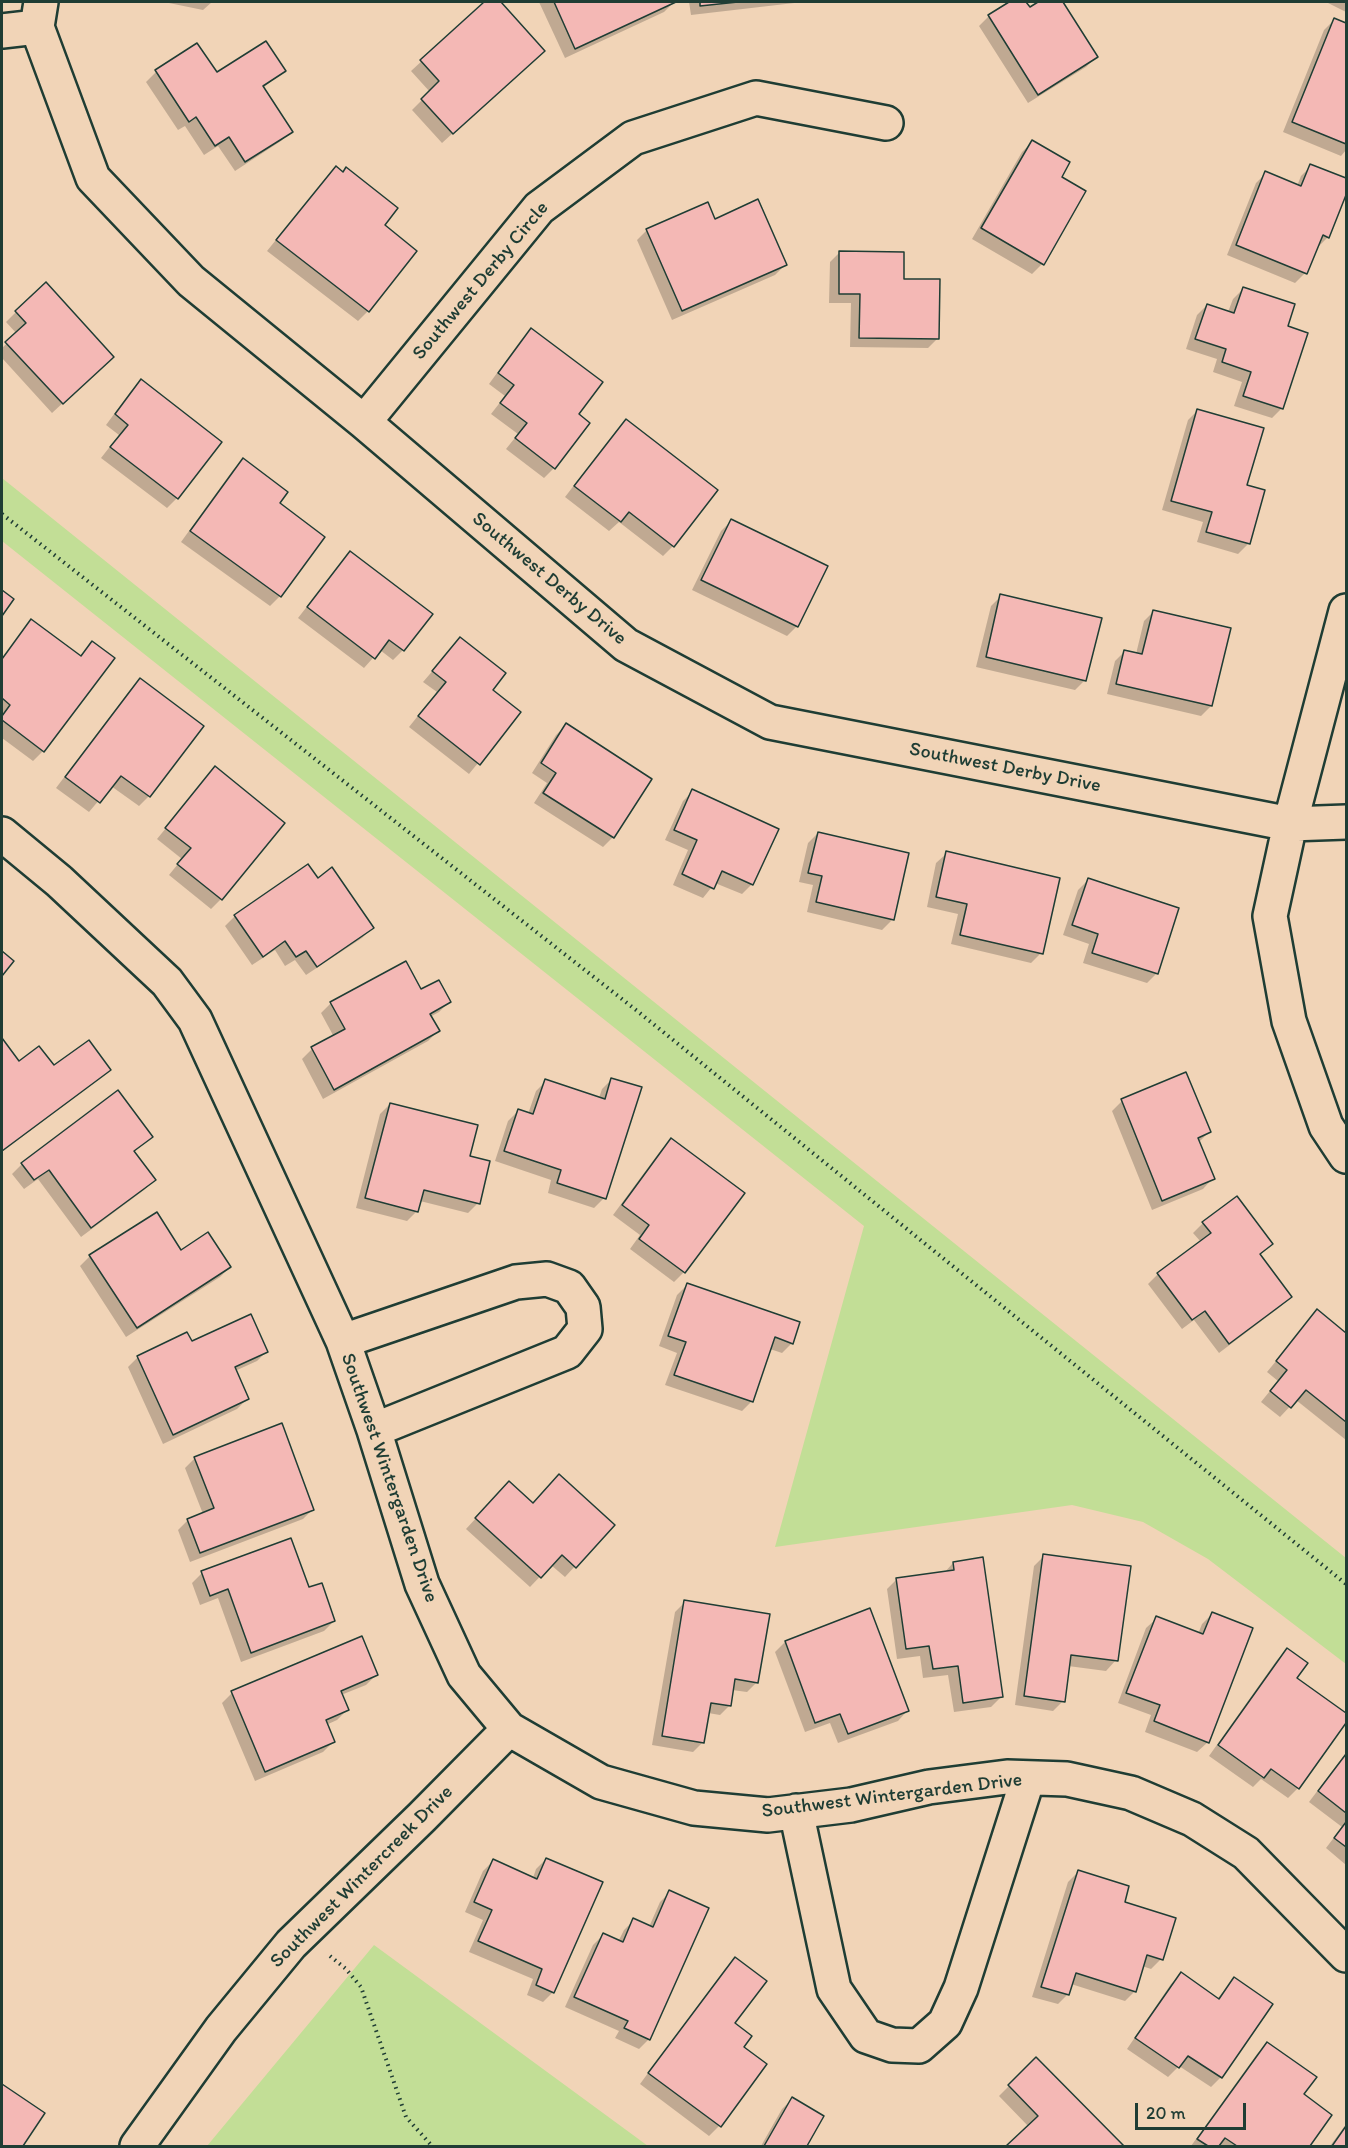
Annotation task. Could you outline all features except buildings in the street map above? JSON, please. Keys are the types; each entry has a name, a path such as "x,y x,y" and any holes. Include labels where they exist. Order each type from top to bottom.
{"street":[{"path":"2,31 39,14"},
{"name":"Southwest Derby Drive","path":"39,14 93,178 191,281 364,422 626,645 770,722 1290,824 1347,822"},
{"name":"Southwest Derby Circle","path":"364,422 539,208 633,138 756,98 886,123"},
{"path":"1347,611 1290,824 1270,916 1289,1021 1326,1126 1347,1156"},
{"name":"Southwest Wintergarden Drive","path":"2,834 59,881 167,982 195,1020 343,1341 374,1430 422,1584 464,1675 509,1729 601,1782 694,1808 768,1815 851,1804 929,1787 1007,1777 1067,1779 1131,1793 1192,1819 1246,1853 1347,1955"},
{"path":"343,1341 516,1282 547,1279 569,1287 583,1307 585,1329 567,1352 374,1430"},
{"name":"Southwest Wintercreek Drive","path":"137,2146 221,2029 291,1944 509,1729"},
{"path":"796,1812 834,1989 866,2036 892,2045 919,2046 945,2023 961,1988 1028,1778"}],"path":[{"path":"2,514 636,1010 1347,1584"},
{"path":"302,1933 346,1969 361,1987 406,2117 432,2146"}],"green space":[{"path":"2,478 1346,1558 1346,1664 1208,1559 1143,1522 1072,1505 775,1547 864,1226 2,541"},
{"path":"374,1945 648,2146 207,2146"}]}
